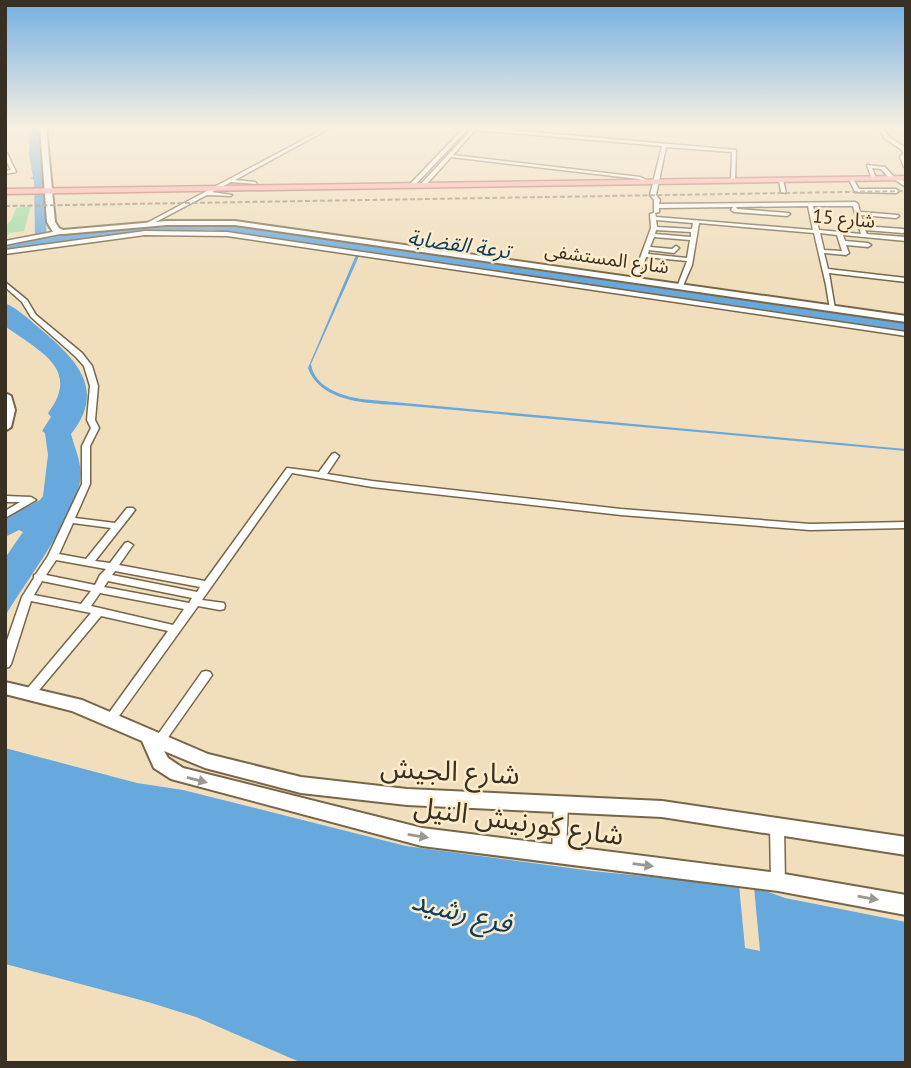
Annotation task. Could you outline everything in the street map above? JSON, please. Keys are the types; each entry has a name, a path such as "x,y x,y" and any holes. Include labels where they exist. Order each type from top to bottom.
{"main road":[{"path":"49,177 51,222 59,229"},
{"path":"8,192 29,191 51,195 66,190 211,191 906,178"},
{"name":"شارع المستشفى","path":"59,229 235,223 906,319"},
{"path":"5,396 9,410 5,428"},
{"name":"شارع الجيش","path":"5,688 31,692 76,705 153,741 236,770 324,789 407,797 662,809 906,846"},
{"name":"شارع كورنيش النيل","path":"153,741 161,763 189,778 312,807 404,834 778,882 906,905"}],"street":[{"path":"148,224 237,177"},
{"path":"412,186 420,177"},
{"path":"423,185 430,177"},
{"path":"633,177 653,182"},
{"path":"635,280 653,231 657,200 653,195 655,177"},
{"path":"733,177 733,181"},
{"path":"871,178 875,191"},
{"path":"894,178 906,186"},
{"path":"851,179 857,191 896,191"},
{"path":"781,180 784,192"},
{"path":"229,181 255,183"},
{"path":"211,191 229,195"},
{"path":"655,212 735,204 855,204 863,232 902,231"},
{"path":"735,204 734,210 787,214"},
{"path":"786,204 788,229"},
{"path":"810,204 832,309"},
{"path":"711,205 712,223"},
{"name":"شارع 15","path":"655,212 696,222 816,232 863,232 906,239"},
{"path":"857,213 896,216"},
{"path":"680,287 690,260 696,222"},
{"path":"5,243 45,235 59,229"},
{"path":"653,231 694,235"},
{"path":"5,252 145,233 227,234 906,334"},
{"path":"820,251 846,253 839,233"},
{"path":"842,243 868,245"},
{"path":"646,252 674,251 676,248"},
{"path":"646,252 690,260"},
{"path":"826,271 906,280"},
{"path":"5,284 25,300 33,316 79,355 93,379 90,420 95,428 86,446 87,480 53,556 27,597 5,663"},
{"path":"322,475 335,456"},
{"path":"110,720 290,470 372,484 621,512 810,527 906,525"},
{"path":"5,499 31,500 5,515"},
{"path":"89,562 130,510"},
{"path":"70,520 117,526"},
{"path":"83,608 128,545"},
{"path":"53,556 207,585"},
{"path":"38,577 220,606"},
{"path":"104,577 195,602"},
{"path":"27,597 175,629"},
{"path":"31,692 99,611"},
{"path":"153,741 206,676"},
{"path":"559,854 561,804"},
{"path":"777,826 778,882"}],"green space":[{"path":"31,206 24,231 9,233 5,240 5,227 16,208"}],"water":[{"path":"42,177 47,236 172,225 247,226 906,323 906,332 212,230 140,232 5,250 5,243 35,238 34,180 30,178"},
{"path":"360,254 311,364 317,379 346,396 906,451 367,403 338,396 325,390 308,368 356,255"},
{"path":"5,303 26,316 68,355 84,379 87,391 81,419 71,434 80,469 80,482 75,497 59,532 5,616 5,558 23,532 19,530 5,537 5,518 43,496 48,455 45,433 42,431 51,417 48,413 57,397 60,384 58,372 52,362 5,326"},
{"name":"فرع رشيد","path":"5,748 137,783 183,790 406,846 592,871 754,887 785,898 906,922 906,1063 302,1063 196,1017 5,964"}],"pier":[{"path":"739,885 754,887 760,951 745,948"}],"railway":[{"path":"5,206 906,191"}],"water label":[{"name":"ترعة القضابة","path":"459,244"}]}
